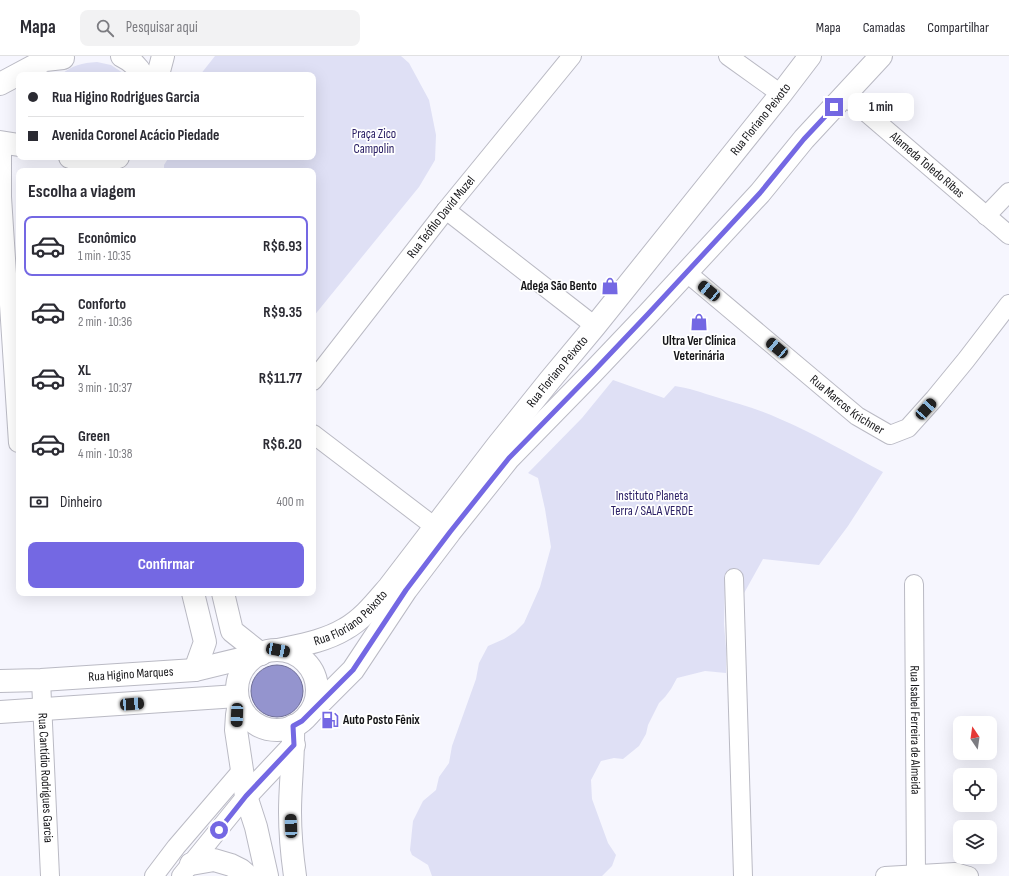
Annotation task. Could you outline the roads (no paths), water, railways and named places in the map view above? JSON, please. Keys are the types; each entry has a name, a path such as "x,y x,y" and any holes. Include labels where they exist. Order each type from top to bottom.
{"main road":[{"path":"122,56 128,59 140,72"},
{"path":"159,72 163,56"},
{"name":"Rua Floriano Peixoto","path":"269,652 314,642 331,636 346,629 372,606 389,587 550,380 595,326 810,56"},
{"path":"246,796 299,728 353,670 406,590 509,458 648,314 760,193 804,139 881,56"},
{"path":"49,72 65,57"},
{"path":"22,72 45,60 65,57"},
{"path":"0,84 16,75"},
{"path":"71,160 78,168"},
{"path":"78,160 84,162 103,162 109,160"},
{"path":"194,596 205,642 195,670"},
{"path":"224,596 232,631 269,652"},
{"path":"267,876 256,827 246,796 236,730 238,700 237,686 244,666 252,659 269,652 290,653 301,658 310,667 315,678 317,690 315,703 299,728 290,812 292,854 295,876"},
{"name":"Rua Higino Marques","path":"0,681 41,680 195,670 269,652"},
{"path":"238,700 243,712 256,724 275,730 299,728"},
{"path":"0,712 238,700"},
{"path":"186,870 214,860 231,865 241,870 248,876"}],"street":[{"name":"Rua Teófilo David Muzel","path":"316,377 446,210 572,56"},
{"path":"728,56 781,94"},
{"name":"Alameda Toledo Ribas","path":"844,96 862,109 1009,235"},
{"path":"7,143 1,209 16,415"},
{"path":"986,216 1009,192"},
{"path":"446,210 595,326"},
{"name":"Rua Marcos Krichner","path":"686,272 857,416 890,435 908,428 913,423 966,360 1009,304"},
{"path":"316,436 435,527"},
{"path":"734,578 743,876"},
{"name":"Rua Isabel Ferreira de Almeida","path":"914,584 917,875"},
{"name":"Rua Cantídio Rodrigues Garcia","path":"41,680 50,876"},
{"path":"154,876 176,847 242,770"},
{"path":"186,870 246,796"},
{"path":"885,876 955,872 968,876"}],"water":[{"path":"277,665 291,669 299,677 303,691 299,705 291,713 277,717 263,713 255,705 251,691 255,677 263,669"}],"place":[{"name":"Adega São Bento","path":"610,286"},
{"name":"Ultra Ver Clínica Veterinária","path":"699,322"},
{"name":"Auto Posto Fênix","path":"330,720"}],"park label":[{"name":"Praça Zico Campolin","path":"374,142"},
{"name":"Instituto Planeta Terra / SALA VERDE","path":"652,504"}]}
